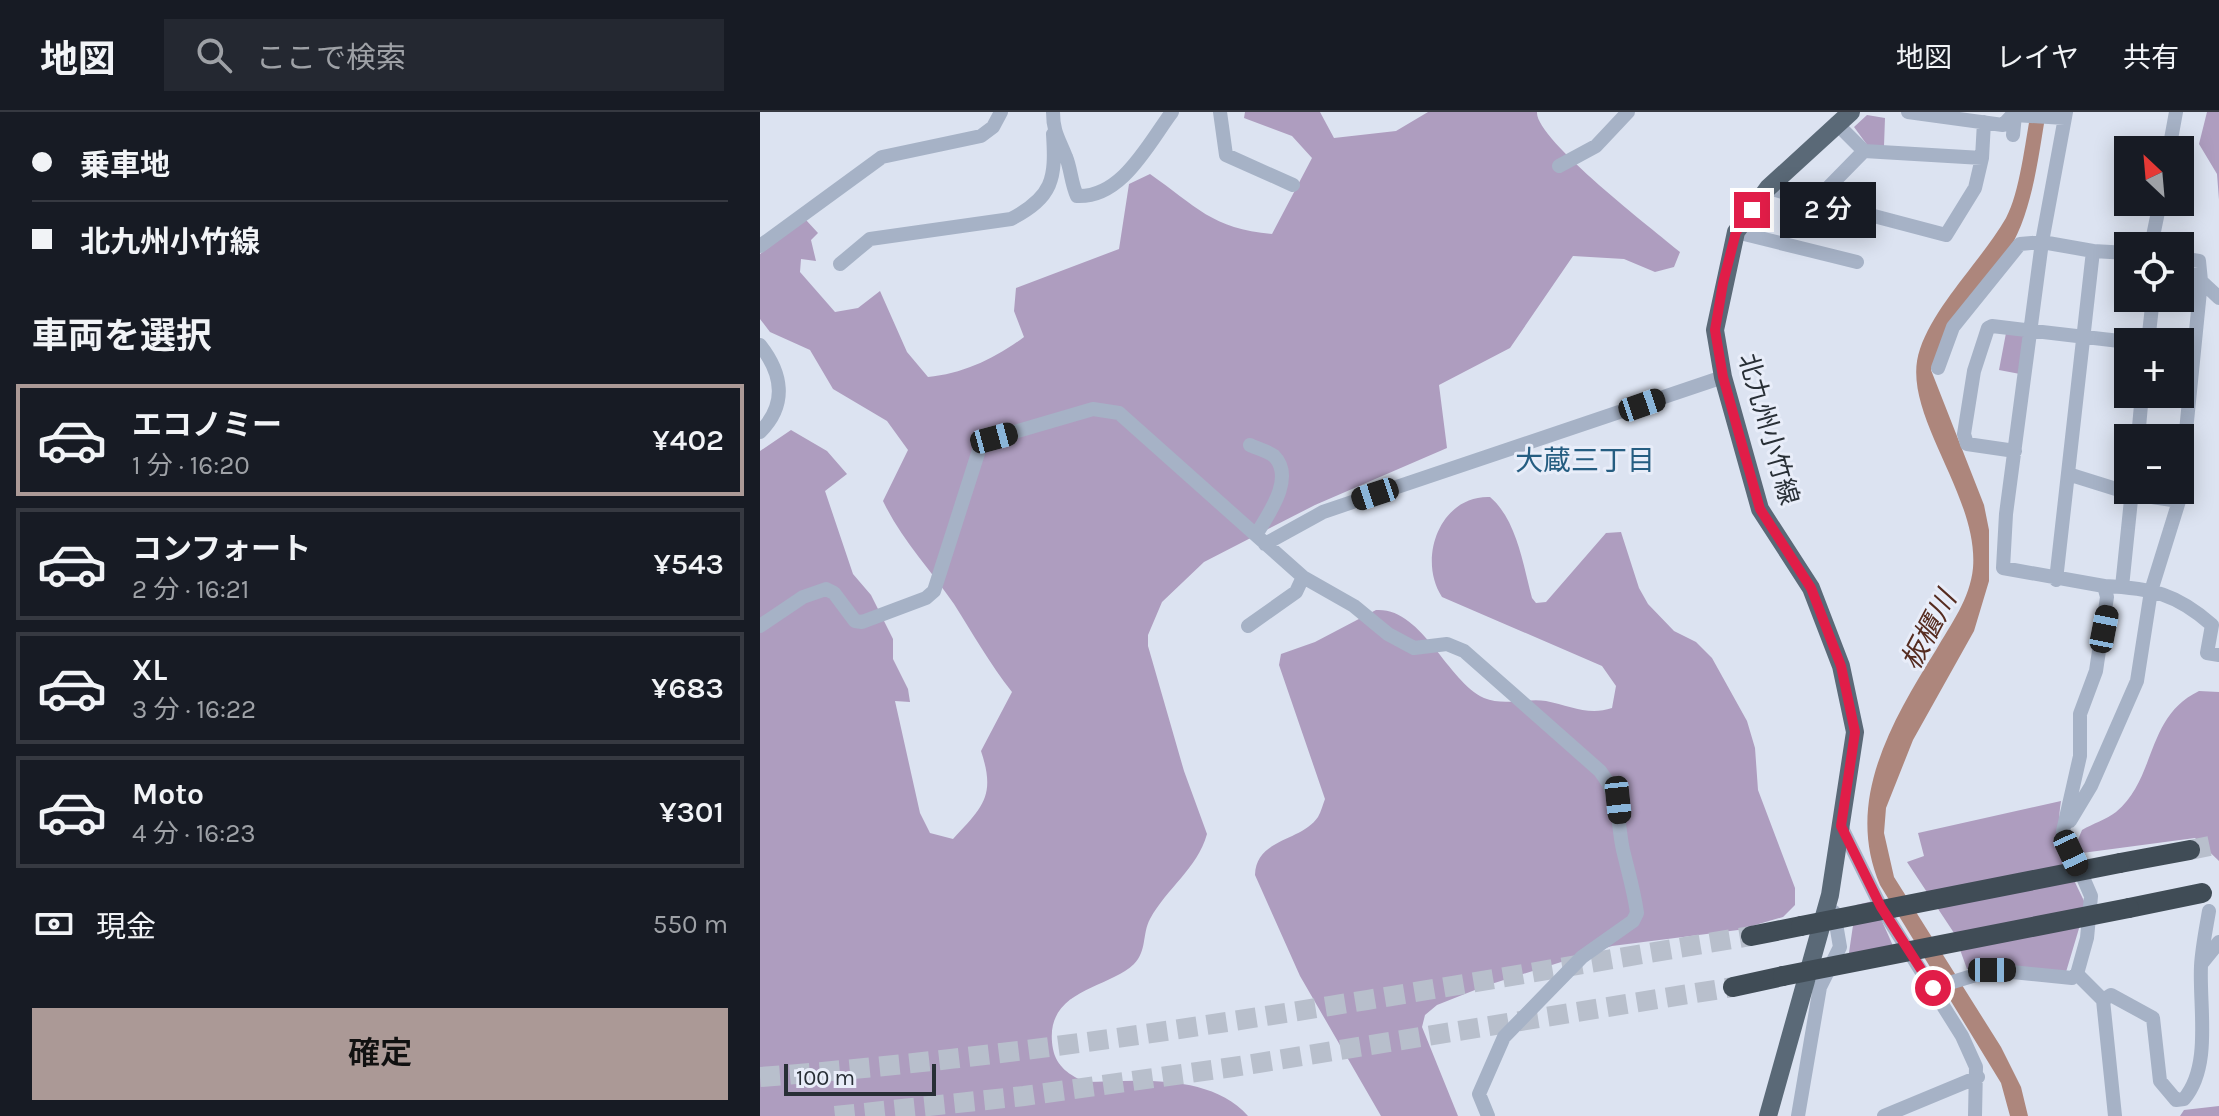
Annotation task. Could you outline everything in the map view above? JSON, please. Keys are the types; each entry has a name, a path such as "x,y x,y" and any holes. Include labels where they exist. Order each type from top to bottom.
{"highway":[{"path":"1751,936 2190,850"},
{"path":"1733,987 2129,908 2206,902"}],"main road":[{"name":"北九州小竹線","path":"1768,1116 1830,895 1855,732 1841,666 1811,588 1760,509 1723,377 1715,330 1736,232 1768,188 1844,118"}],"street":[{"path":"760,246 882,157 981,136 993,127 1001,112"},
{"path":"840,264 870,239 1011,219 1029,210 1047,194 1056,168 1053,112"},
{"path":"1053,134 1067,158 1077,196 1089,196 1103,193 1128,171 1172,112"},
{"path":"1220,112 1226,155 1293,185"},
{"path":"1559,166 1596,146 1628,112"},
{"path":"1908,112 2003,125 2017,114 2060,116 2030,331 2003,568 2056,580 2151,591 2186,601 2212,625 2207,653 2219,655"},
{"path":"2172,136 2176,112"},
{"path":"2013,135 2017,114"},
{"path":"1844,118 1864,151"},
{"path":"1768,188 1946,235 1975,188 1982,158 1984,122"},
{"path":"1815,201 1864,151 1982,158"},
{"path":"1736,232 1857,262"},
{"path":"1938,368 1953,327 2020,244 2042,242 2114,252"},
{"path":"2056,580 2093,251"},
{"path":"2188,424 2201,281 2199,261 2194,260"},
{"path":"2201,281 2219,298"},
{"path":"2015,451 1967,444 1964,434 1974,371 1988,328 2114,340"},
{"path":"760,345 775,363 780,380 774,414 760,432"},
{"path":"1260,539 1323,512 1723,377"},
{"path":"760,626 803,597 826,589 834,593 849,615 862,622 926,598 934,591 980,447 994,438 1093,409 1119,413 1303,577 1354,606 1388,634 1414,648 1447,644 1464,651 1600,771 1612,787 1618,800 1622,847 1637,913 1633,921 1582,957 1504,1037 1479,1094 1488,1116"},
{"path":"1250,445 1274,457 1280,471 1279,497 1260,539"},
{"path":"2068,474 2114,487"},
{"path":"2122,587 2131,504"},
{"path":"2063,831 2091,786 2137,681 2151,591 2178,504"},
{"path":"1248,626 1296,592 1303,577"},
{"path":"1935,988 1992,970 2072,978 2077,974 2087,938 2091,896 2063,831 2080,756 2080,714 2096,671 2108,608 2104,586"},
{"path":"1841,826 1881,907 1935,988 1962,1036 1978,1077 1975,1116"},
{"path":"1798,1116 1820,987 1840,947 1830,895"},
{"path":"2103,1000 2111,995 2153,1018 2160,1081 2176,1100 2184,1099 2192,1090 2200,1063 2201,963 2206,902"},
{"path":"2201,963 2219,942"},
{"path":"2077,974 2103,1000 2115,1116"},
{"path":"1884,1116 1978,1077"}],"shaded area":[{"path":"1245,112 1320,112 1334,138 1396,131 1428,112 1537,112 1542,125 1575,162 1680,252 1674,267 1655,272 1624,259 1573,256 1510,348 1439,385 1447,448 1315,505 1204,562 1162,602 1148,635 1148,646 1184,771 1207,834 1196,858 1150,919 1141,954 1134,964 1079,994 1057,1014 1052,1029 1053,1049 1065,1070 1086,1082 1150,1081 1193,1086 1214,1092 1248,1116 760,1116 760,451 791,430 827,451 847,474 825,491 853,574 871,595 893,639 893,659 908,689 910,702 895,701 920,813 930,833 953,839 979,809 987,790 981,751 1012,692 954,604 898,528 883,501 908,450 887,421 833,389 810,350 770,332 760,319 760,254 806,220 818,233 811,240 816,261 801,259 800,272 835,312 858,308 880,291 907,352 928,377 966,369 1002,352 1024,337 1014,311 1016,288 1119,249 1129,184 1150,174 1219,221 1272,234 1312,158 1292,136 1244,118"},
{"path":"2031,112 2046,112 2034,183 2024,218 2009,250 1946,338 1931,370 1984,505 1989,530 1989,581 1974,631 1913,740 1886,808 1884,833 1894,877 2001,1047 2021,1087 2028,1116 2010,1116 2001,1083 1880,885 1870,854 1867,823 1870,792 1889,733 1959,611 1973,568 1972,540 1964,511 1920,399 1916,373 1920,349 1937,315 2006,218 2018,181"},
{"path":"2207,112 2219,112 2219,200 2217,174 2199,144"},
{"path":"1867,115 1885,118 1884,146 1868,146 1854,127"},
{"path":"2006,333 2025,335 2020,374 1999,370"},
{"path":"1490,497 1513,530 1536,603 1546,602 1606,533 1621,532 1639,588 1648,604 1674,631 1696,642 1712,658 1747,721 1755,748 1758,790 1795,888 1795,905 1783,917 1738,930 1612,946 1485,986 1437,1005 1425,1015 1422,1027 1458,1116 1381,1116 1300,976 1255,875 1257,863 1263,854 1310,825 1318,817 1325,799 1279,665 1281,654 1315,642 1376,610 1392,612 1421,632 1458,677 1484,698 1546,701 1587,711 1612,708 1616,686 1602,666 1442,597 1432,565 1438,532 1458,506 1473,499"},
{"path":"2199,691 2219,692 2219,861 2195,838 2082,853 2077,842 2082,830 2112,815 2129,798 2169,716 2182,702"},
{"path":"2061,801 2061,843 2068,867 2086,905 2066,972 1967,969 1954,933 1907,862 1924,856 1918,833"},
{"path":"1873,901 1898,957 1846,973 1856,905"},
{"path":"2219,1106 2219,1116 2180,1116 2184,1110"}],"tunnel":[{"path":"2190,850 2219,844"},
{"path":"760,1077 885,1066 1133,1036 1751,936"},
{"path":"835,1116 1024,1096 1233,1067 1733,987"}],"district":[{"name":"大蔵三丁目","path":"1585,460"}],"route":[{"path":"1752,210 1736,232 1723,283 1715,330 1723,377 1760,509 1811,588 1841,666 1855,732 1841,826 1881,907 1933,988"}],"water label":[{"name":"板櫃川","path":"1928,630"}]}
